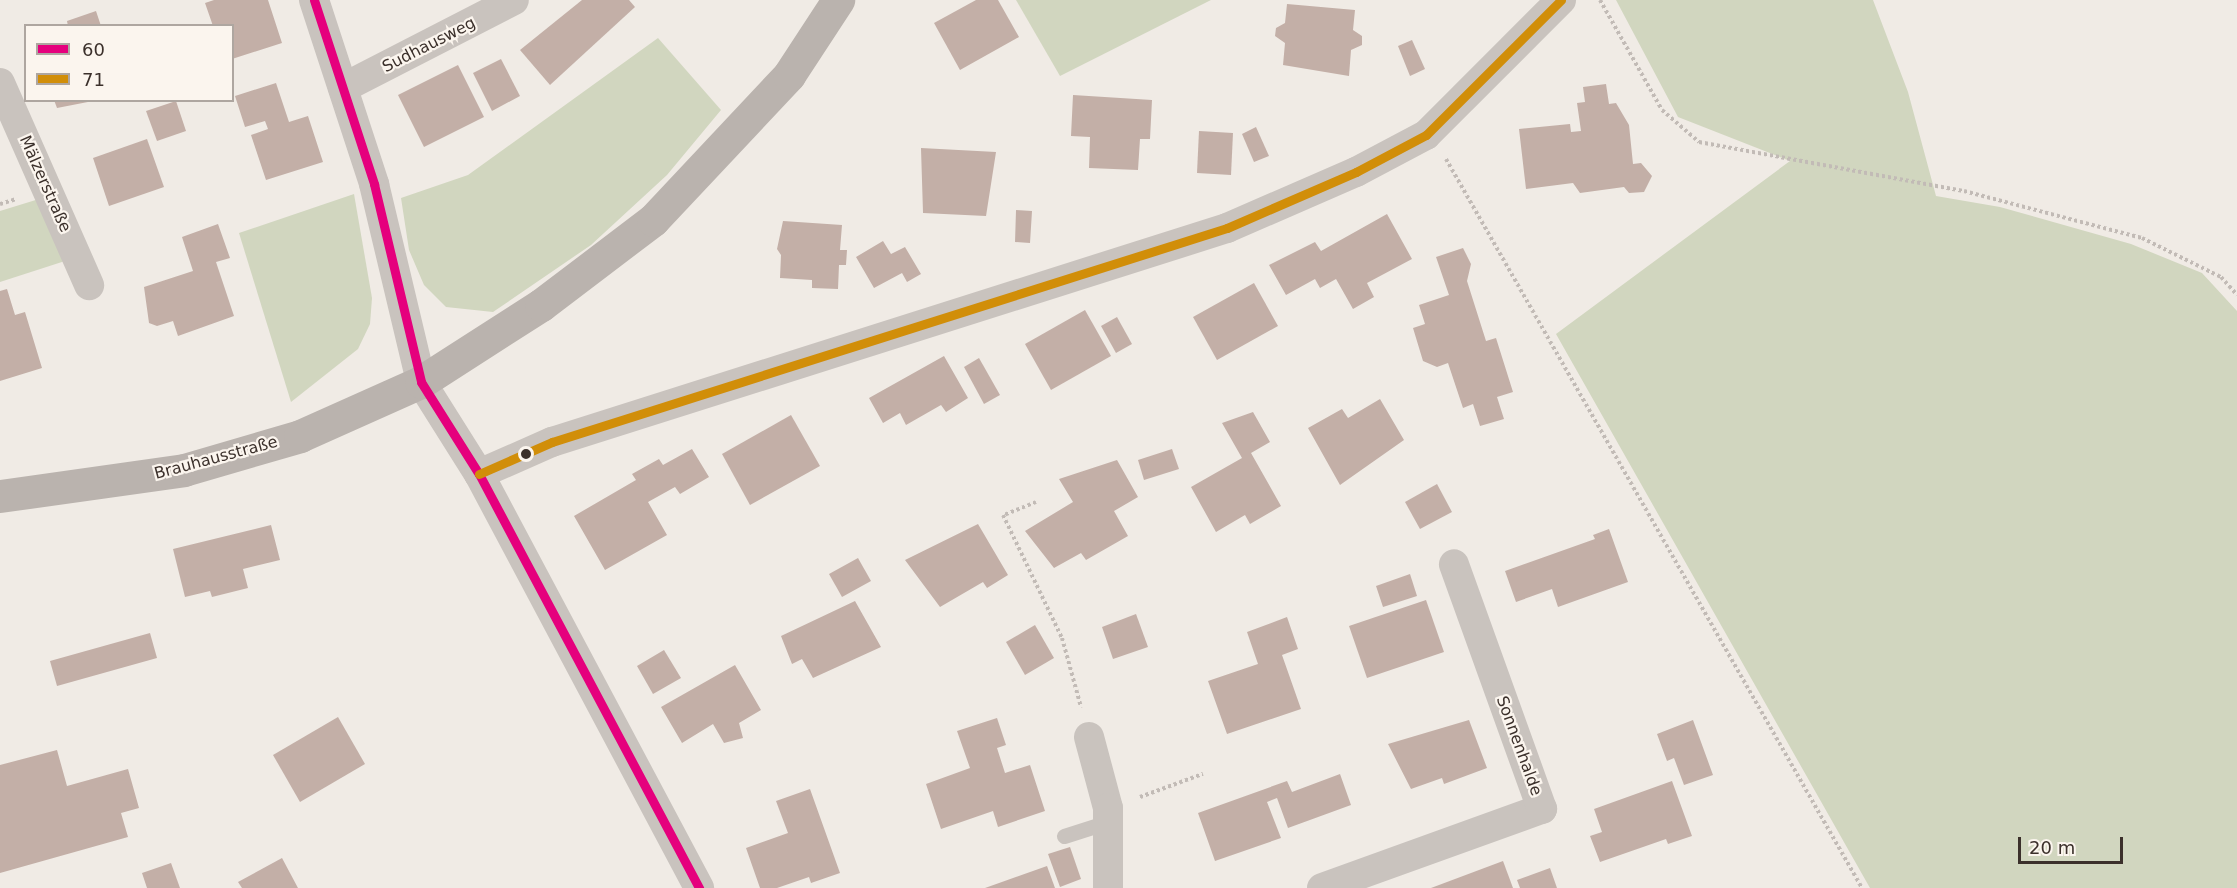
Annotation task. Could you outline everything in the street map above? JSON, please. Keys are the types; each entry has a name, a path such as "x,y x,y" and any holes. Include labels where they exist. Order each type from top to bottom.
{"street":[{"path":"314,0 374,184 421,382 479,474 699,888"},
{"name":"Sudhausweg","path":"343,88 514,0"},
{"name":"Brauhausstraße","path":"0,496 184,470 300,436 421,382 541,305 653,220 789,75 838,0"},
{"path":"479,474 563,439 1227,228 1356,172 1426,135 1561,0"},
{"name":"Mälzerstraße","path":"0,83 89,285"},
{"name":"Sonnenhalde","path":"1322,888 1542,809 1454,564"},
{"path":"1089,737 1108,815 1108,888"}],"lane":[{"path":"1064,836 1108,815"}],"path":[{"path":"1600,0 1662,110 1699,142 1964,191 2142,238 2221,277 2237,295"},
{"path":"1426,135 1454,170 1862,888"},
{"path":"1036,502 1004,515 1062,638 1089,737"},
{"path":"1108,815 1203,774"}],"green space":[{"path":"1016,0 1211,0 1060,76"},
{"path":"1616,0 1873,0 1908,92 1936,196 2000,207 2131,244 2202,273 2237,311 2237,888 1870,888 1556,334 1790,161 1678,117"},
{"path":"658,38 721,110 667,175 591,245 493,312 446,307 424,285 409,250 401,198 468,175"},
{"path":"354,194 372,298 370,324 358,349 291,402 239,233"},
{"path":"39,199 65,261 0,282 0,211"}],"building":[{"path":"214,0 268,0 282,43 234,58 234,24 212,24 205,3"},
{"path":"582,0 629,0 635,7 550,85 520,50"},
{"path":"976,0 998,0 1019,37 960,70 934,23"},
{"path":"1287,4 1355,10 1353,30 1362,36 1362,45 1351,50 1349,76 1283,65 1285,43 1275,36 1276,28 1285,23"},
{"path":"96,11 100,24 68,24 67,21"},
{"path":"1412,40 1425,69 1410,76 1398,46"},
{"path":"501,59 520,96 492,111 473,73"},
{"path":"458,65 484,117 424,147 398,95"},
{"path":"276,83 289,122 308,116 323,162 266,180 251,135 268,129 265,121 245,127 235,96"},
{"path":"1606,84 1609,104 1616,103 1629,125 1633,164 1641,163 1652,176 1644,192 1629,193 1624,187 1580,193 1573,183 1526,189 1519,129 1570,124 1571,132 1581,131 1577,103 1585,102 1583,87"},
{"path":"1073,95 1152,100 1150,139 1140,139 1138,170 1089,168 1090,137 1071,136"},
{"path":"55,102 88,102 57,108"},
{"path":"176,102 186,131 157,141 146,111"},
{"path":"1256,127 1269,156 1254,162 1242,134"},
{"path":"1199,131 1233,133 1231,175 1197,173"},
{"path":"147,139 164,187 109,206 93,158"},
{"path":"921,148 996,152 986,216 923,213"},
{"path":"1016,210 1032,211 1030,243 1015,242"},
{"path":"1387,214 1412,259 1367,283 1374,297 1353,309 1336,279 1320,288 1315,279 1286,295 1269,265 1315,242 1321,251"},
{"path":"783,221 842,225 840,250 847,250 846,265 839,265 838,289 812,288 812,280 780,278 781,255 777,249"},
{"path":"218,224 230,258 216,262 234,316 178,336 173,321 157,326 149,323 144,287 193,271 182,237"},
{"path":"883,241 891,254 905,247 921,274 907,282 902,273 874,288 856,257"},
{"path":"1463,248 1471,264 1467,281 1486,341 1496,338 1513,392 1497,397 1504,419 1480,426 1473,404 1463,408 1448,363 1437,367 1423,361 1413,328 1425,324 1419,305 1449,295 1436,257"},
{"path":"1254,283 1278,326 1217,360 1193,317"},
{"path":"7,289 15,315 25,312 42,368 0,381 0,291"},
{"path":"1085,310 1111,356 1051,390 1025,344"},
{"path":"1117,317 1132,344 1116,353 1101,326"},
{"path":"944,356 968,398 946,412 941,405 906,425 900,413 883,423 869,398"},
{"path":"979,358 1000,395 984,404 964,367"},
{"path":"1380,399 1404,440 1340,485 1308,428 1342,409 1348,418"},
{"path":"1253,412 1270,442 1251,453 1281,506 1250,524 1245,515 1216,532 1191,487 1242,458 1222,423"},
{"path":"791,415 820,466 750,505 722,454"},
{"path":"692,449 709,477 680,494 675,487 648,502 667,535 605,570 574,516 636,480 632,474 659,459 663,465"},
{"path":"1172,449 1179,469 1144,480 1138,460"},
{"path":"1117,460 1138,497 1114,511 1128,536 1086,560 1081,553 1054,568 1025,531 1073,502 1059,479"},
{"path":"1437,484 1452,512 1420,529 1405,502"},
{"path":"978,524 1008,575 987,588 983,582 940,607 905,560"},
{"path":"271,525 280,560 243,569 248,588 212,597 210,591 185,597 173,549"},
{"path":"1609,529 1628,582 1558,607 1552,589 1516,602 1505,571 1595,539 1593,535"},
{"path":"858,558 871,581 842,597 829,574"},
{"path":"1410,574 1417,596 1383,607 1376,586"},
{"path":"1426,600 1444,652 1367,678 1349,626"},
{"path":"855,601 881,647 813,678 802,659 792,664 781,636"},
{"path":"1136,614 1148,647 1113,659 1102,627"},
{"path":"1287,617 1298,649 1282,655 1301,709 1227,734 1208,681 1258,664 1247,632"},
{"path":"1035,625 1054,658 1025,675 1006,642"},
{"path":"150,633 157,658 57,686 50,661"},
{"path":"664,650 681,678 653,694 637,666"},
{"path":"735,665 761,710 739,723 743,738 724,743 713,724 682,743 661,707"},
{"path":"338,717 365,764 300,802 273,755"},
{"path":"997,718 1006,745 997,748 1005,773 1030,765 1045,811 998,827 993,811 941,829 926,784 970,768 957,731"},
{"path":"1469,720 1487,768 1444,784 1442,778 1411,789 1388,744"},
{"path":"1693,720 1713,775 1684,785 1674,758 1667,761 1657,734"},
{"path":"57,750 67,786 128,769 139,808 121,813 128,837 0,873 0,765"},
{"path":"1340,774 1351,805 1288,828 1277,798 1267,802 1281,838 1215,861 1198,813 1287,781 1292,792"},
{"path":"1672,781 1692,836 1668,844 1666,839 1600,862 1590,836 1602,832 1594,809"},
{"path":"810,789 840,873 811,883 809,877 777,888 760,888 746,848 788,833 776,801"},
{"path":"1070,847 1081,879 1060,887 1048,854"},
{"path":"282,858 298,888 242,888 238,882"},
{"path":"1503,861 1513,888 1431,888"},
{"path":"171,863 180,888 147,888 142,873"},
{"path":"1047,866 1055,888 985,888"},
{"path":"1550,868 1557,888 1520,888 1517,880"}],"transit line":[{"name":"60","path":"314,0 374,184 421,382 479,474 699,888"},
{"name":"71","path":"479,474 552,442 1227,228 1356,172 1426,135 1561,0"}]}
